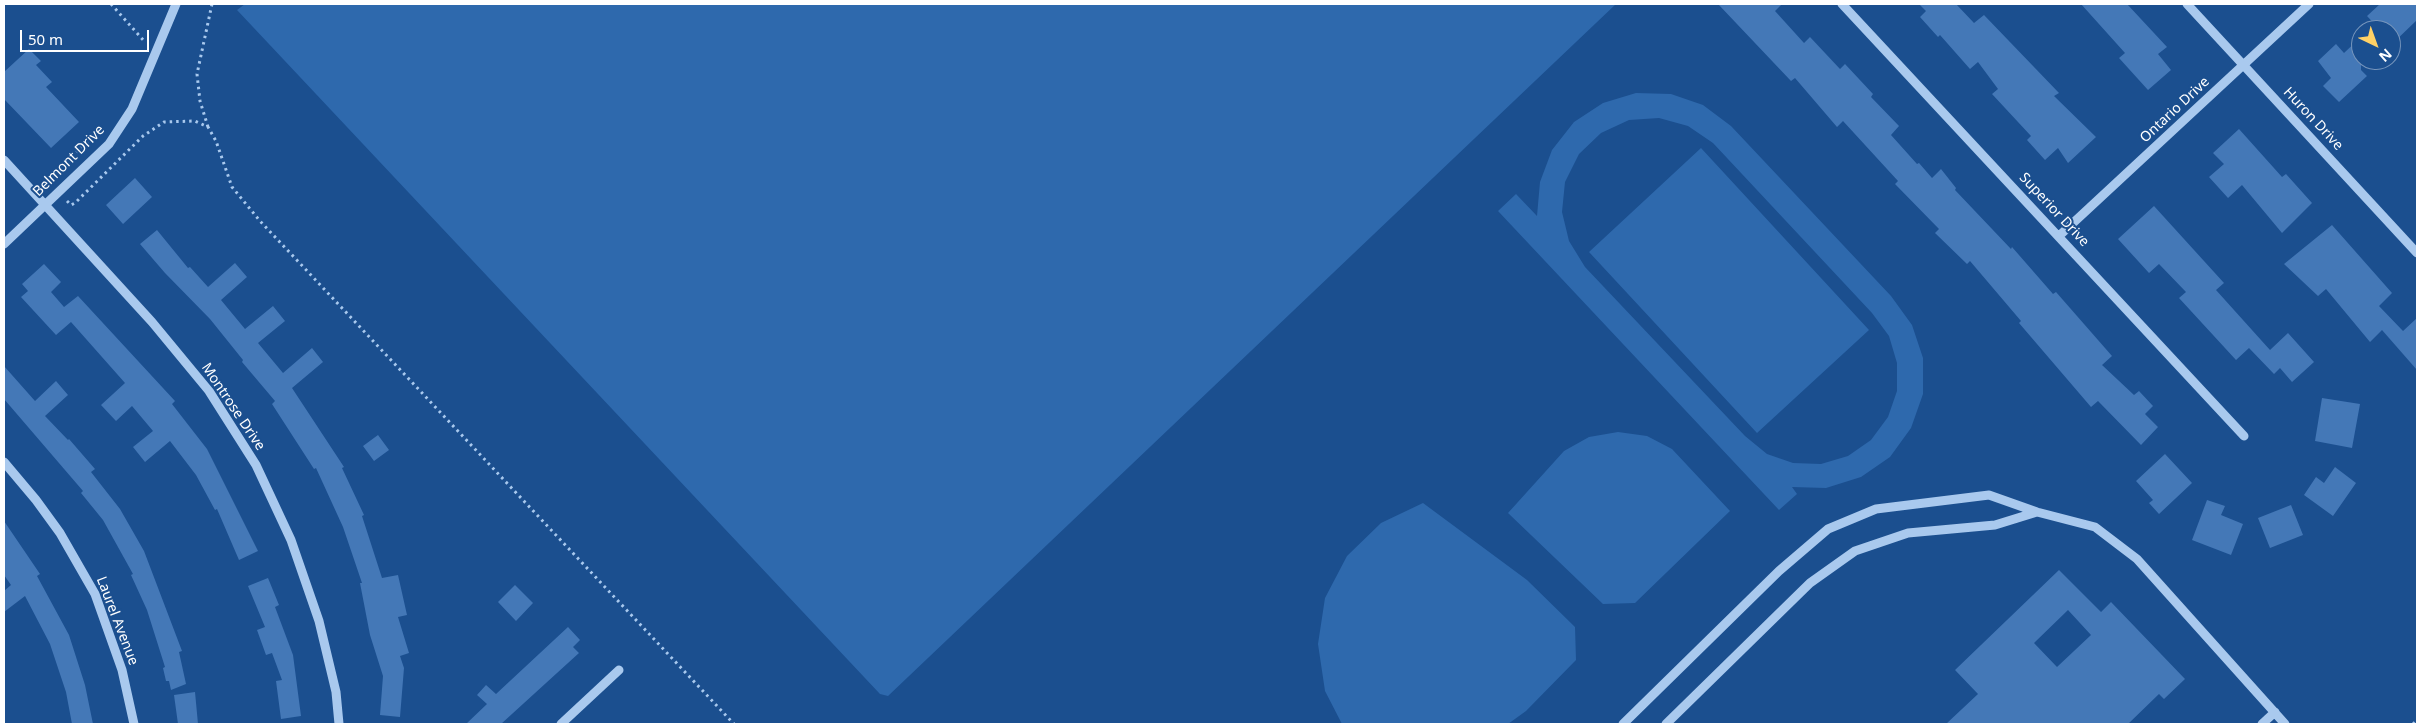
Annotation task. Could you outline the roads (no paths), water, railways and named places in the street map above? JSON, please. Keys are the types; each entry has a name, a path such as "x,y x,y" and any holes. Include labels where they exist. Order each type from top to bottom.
{"street":[{"name":"Belmont Drive","path":"4,244 110,144 132,109 176,4"},
{"name":"Superior Drive","path":"1842,4 2244,436"},
{"name":"Huron Drive","path":"2187,4 2417,253"},
{"name":"Ontario Drive","path":"2059,236 2309,4"},
{"name":"Montrose Drive","path":"4,160 152,322 209,391 256,465 291,540 319,621 336,692 339,724"},
{"name":"Laurel Avenue","path":"4,462 36,500 60,533 95,594 118,655 134,724"},
{"path":"1623,724 1779,571 1828,530 1876,509 1989,495 2037,512 2095,527 2137,559 2286,724"},
{"path":"1666,724 1810,583 1855,551 1908,533 1995,525 2037,512"},
{"path":"561,724 619,670"},
{"path":"2262,724 2275,712"}]}
